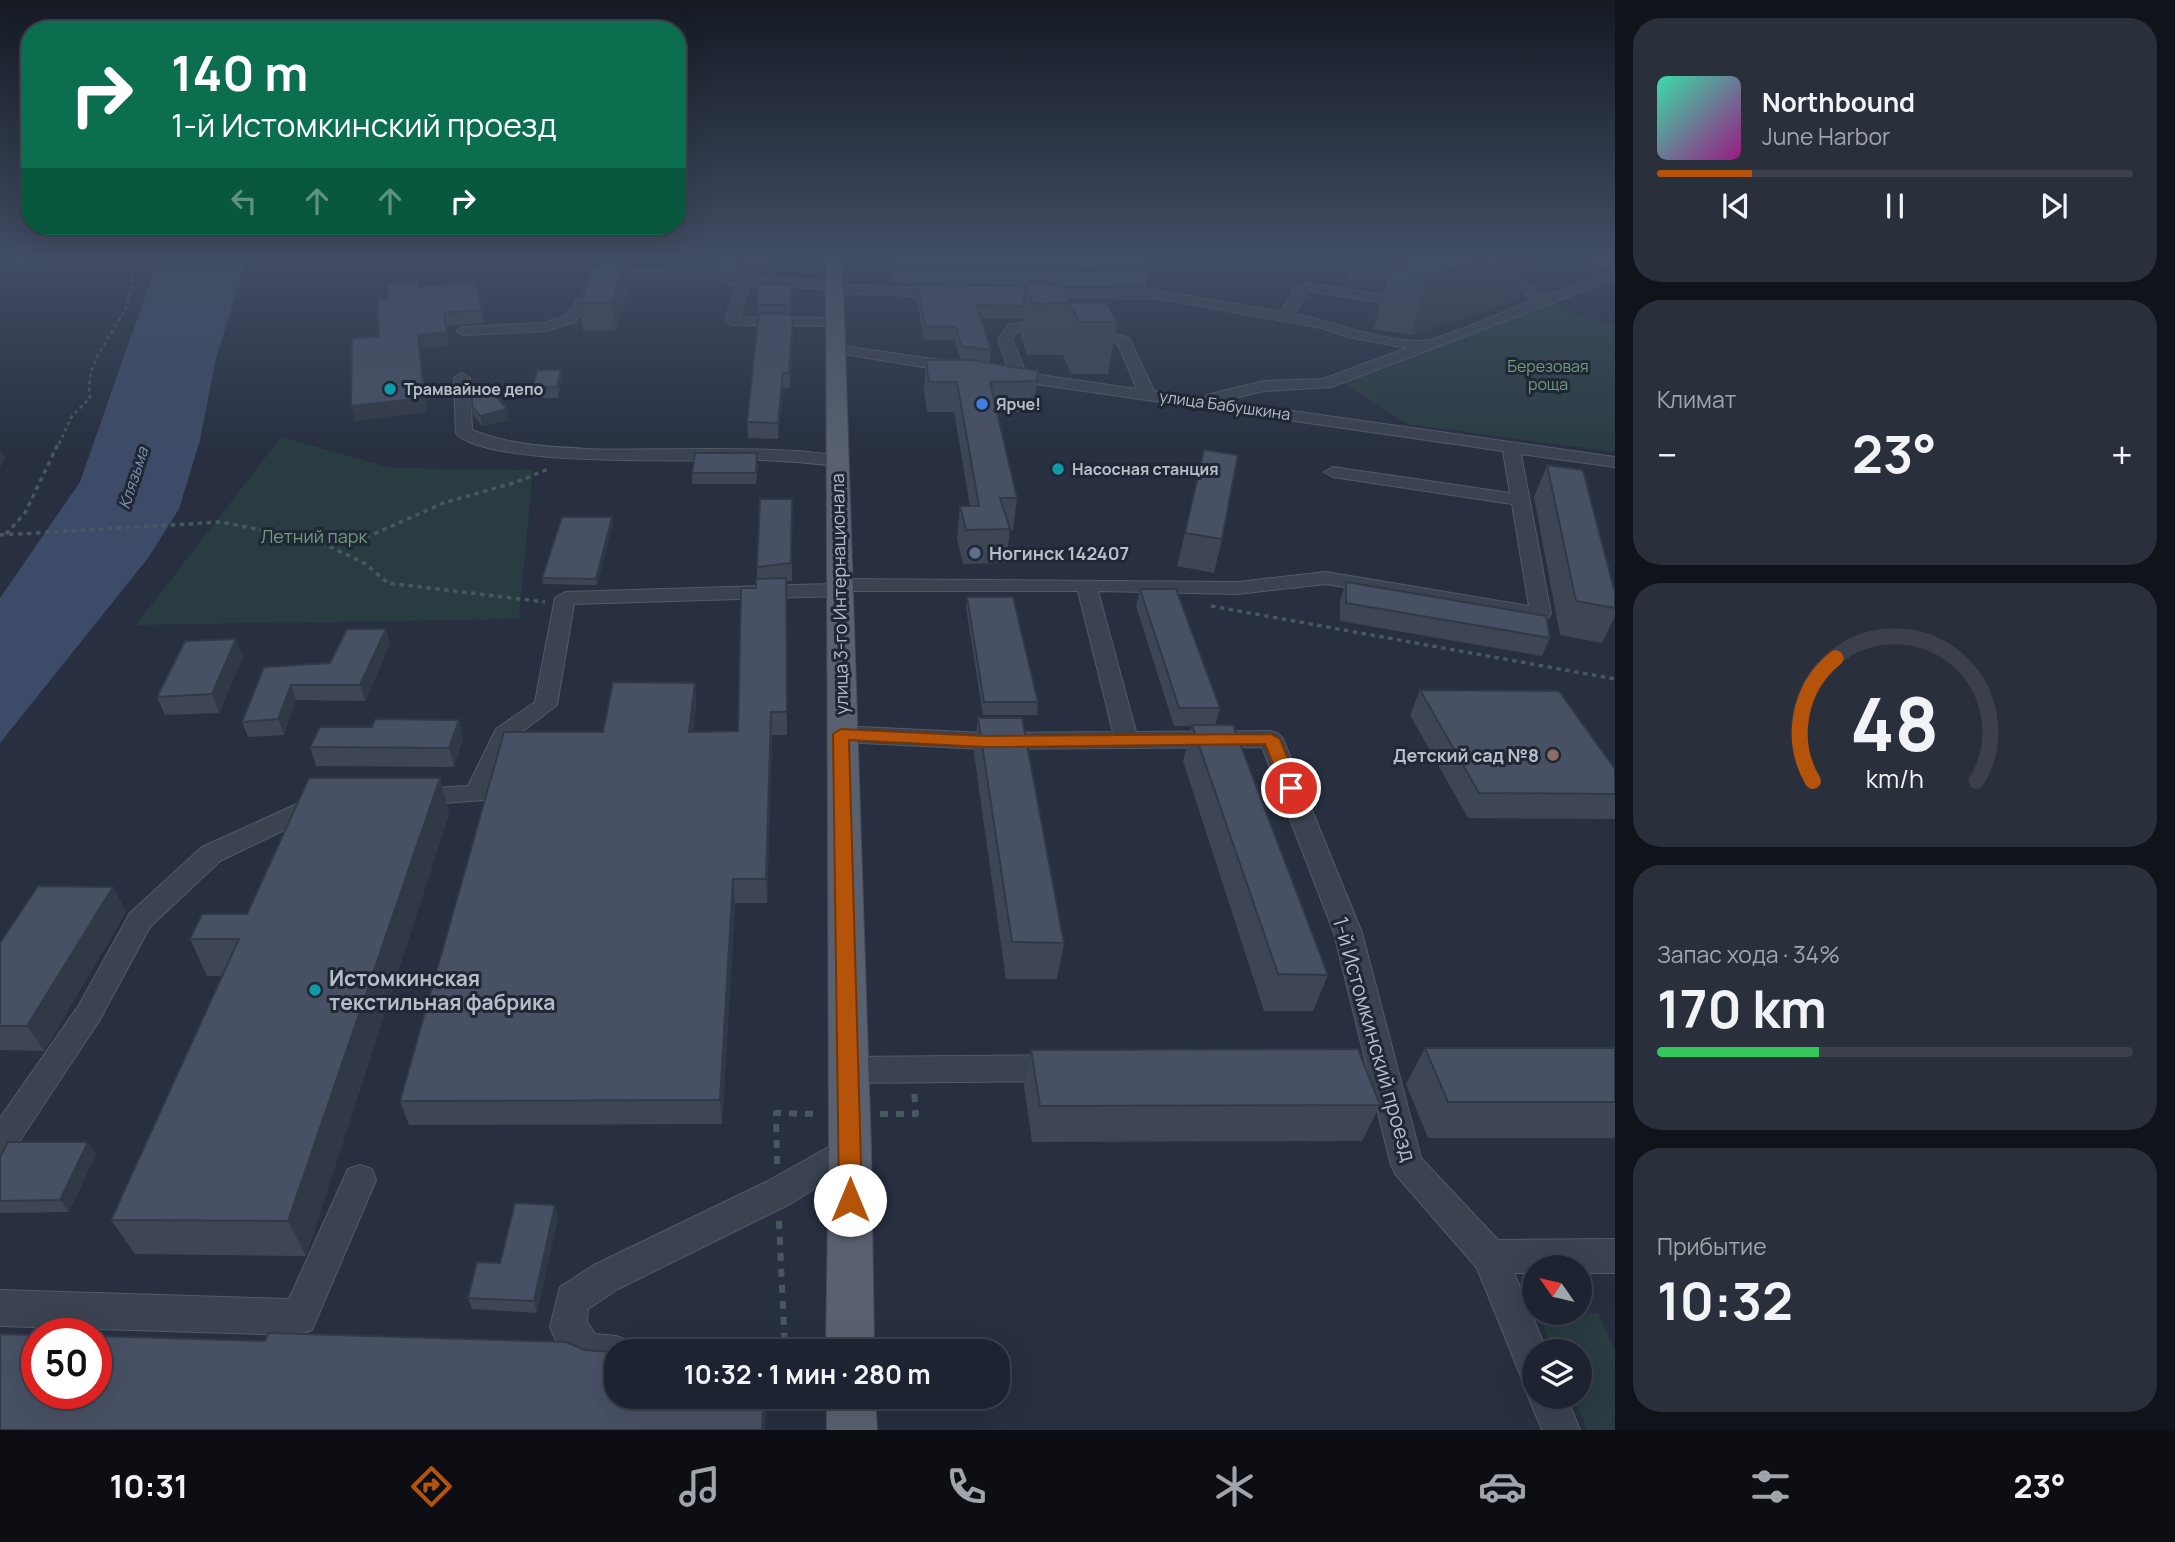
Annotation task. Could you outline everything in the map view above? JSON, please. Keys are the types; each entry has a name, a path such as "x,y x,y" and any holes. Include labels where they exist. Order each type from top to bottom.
{"main road":[{"name":"улица 3-го Интернационала","path":"835,323 850,1150 850,1339"},
{"path":"851,1409 852,1430"}],"street":[{"path":"463,331 546,327 559,323"},
{"path":"1317,323 1330,325 1343,332 1422,346"},
{"path":"1198,402 1264,386 1325,384 1482,323"},
{"path":"1019,376 1005,339 1014,327 1069,326 1124,341 1147,394"},
{"path":"836,349 967,369"},
{"name":"улица Бабушкина","path":"993,372 1615,461"},
{"path":"462,378 464,433 485,442 588,456 792,454 838,461"},
{"path":"383,799 477,794 504,734 546,705 564,601 839,587 1086,585 1237,588 1326,578 1541,614 1511,447"},
{"path":"1333,472 1520,500"},
{"path":"1086,585 1126,738"},
{"name":"1-й Истомкинский проезд","path":"841,734 984,741 1271,739 1348,933 1407,1165 1490,1256 1524,1339"},
{"path":"0,1143 89,1013 140,920 211,854 316,803 342,802"},
{"path":"848,1070 1094,1067"},
{"path":"604,1353 586,1352 568,1327 572,1299 606,1277 778,1193 850,1150"},
{"path":"0,1308 299,1317 360,1180"},
{"path":"1490,1256 1615,1256"},
{"path":"1552,1409 1561,1430"}],"path":[{"path":"6,534 25,513 72,416 90,398 89,385 94,360 116,323"},
{"path":"320,542 372,534 443,503 517,482 566,460 588,456"},
{"path":"0,535 221,522 320,542 364,563 388,583 564,601"},
{"path":"1210,605 1615,679"}],"green space":[{"name":"Березовая роща","path":"1499,323 1604,323 1615,326 1615,452 1407,424 1344,383"},
{"name":"Летний парк","path":"281,437 392,468 533,470 519,619 136,625"},
{"path":"1592,1313 1598,1313 1615,1350 1615,1430 1587,1430 1578,1409 1592,1409 1592,1339 1549,1339 1543,1325 1592,1325"}],"water":[{"name":"Клязьма","path":"136,323 227,323 216,358 200,440 179,509 148,558 0,743 0,598 80,482"}],"building":[{"path":"378,323 446,323 447,332 418,335 424,398 351,406 352,339 379,336"},
{"path":"758,323 793,323 789,373 783,373 778,423 747,422"},
{"path":"924,323 983,323 991,350 961,346 956,327 925,327"},
{"path":"926,360 972,360 1038,371 1037,381 990,382 1017,498 1000,498 1010,529 966,530 960,506 979,506 957,382 929,382"},
{"path":"537,370 561,370 557,387 533,388"},
{"path":"493,392 507,409 480,416 472,406 472,397"},
{"path":"1204,450 1238,455 1222,539 1185,533"},
{"path":"695,453 757,453 756,473 692,473"},
{"path":"1547,465 1583,470 1615,593 1615,608 1576,601"},
{"path":"760,499 792,499 791,563 757,567"},
{"path":"562,517 612,517 596,579 542,578"},
{"path":"786,578 787,712 771,712 766,879 733,879 720,1100 400,1101 504,732 603,732 613,682 695,683 689,732 738,731 741,588 756,588 756,579"},
{"path":"1346,582 1546,616 1550,638 1346,603"},
{"path":"1140,589 1176,589 1220,708 1179,708"},
{"path":"967,597 1013,597 1038,702 984,702"},
{"path":"347,629 386,629 360,685 291,685 278,719 242,722 264,667 330,663"},
{"path":"236,639 212,694 157,697 185,641"},
{"path":"1420,690 1559,691 1615,769 1615,794 1479,793"},
{"path":"978,718 1022,718 1064,943 1012,942"},
{"path":"375,719 459,720 449,748 310,747 320,727 372,727"},
{"path":"1192,725 1233,725 1328,975 1278,974"},
{"path":"309,778 440,778 288,1221 111,1220 239,939 190,939 202,914 247,914"},
{"path":"38,886 113,887 27,1026 0,1026 0,943"},
{"path":"1425,1048 1615,1048 1615,1102 1448,1102"},
{"path":"1358,1049 1380,1105 1040,1106 1031,1050"},
{"path":"8,1142 88,1142 60,1200 0,1201 0,1157"},
{"path":"515,1203 555,1205 534,1301 468,1298 477,1262 500,1263"},
{"path":"268,1333 566,1342 585,1350 604,1351 604,1409 763,1409 762,1430 0,1430 0,1334 21,1335 21,1409 112,1409 112,1336 265,1341"}],"place":[{"name":"Трамвайное депо","path":"390,389"},
{"name":"Ярче!","path":"982,404"},
{"name":"Насосная станция","path":"1058,469"},
{"name":"Ногинск 142407","path":"975,553"},
{"name":"Детский сад №8","path":"1553,755"},
{"name":"Истомкинская текстильная фабрика","path":"315,990"}],"route":[{"path":"850,1200 841,734 984,741 1271,739 1291,788"}]}
